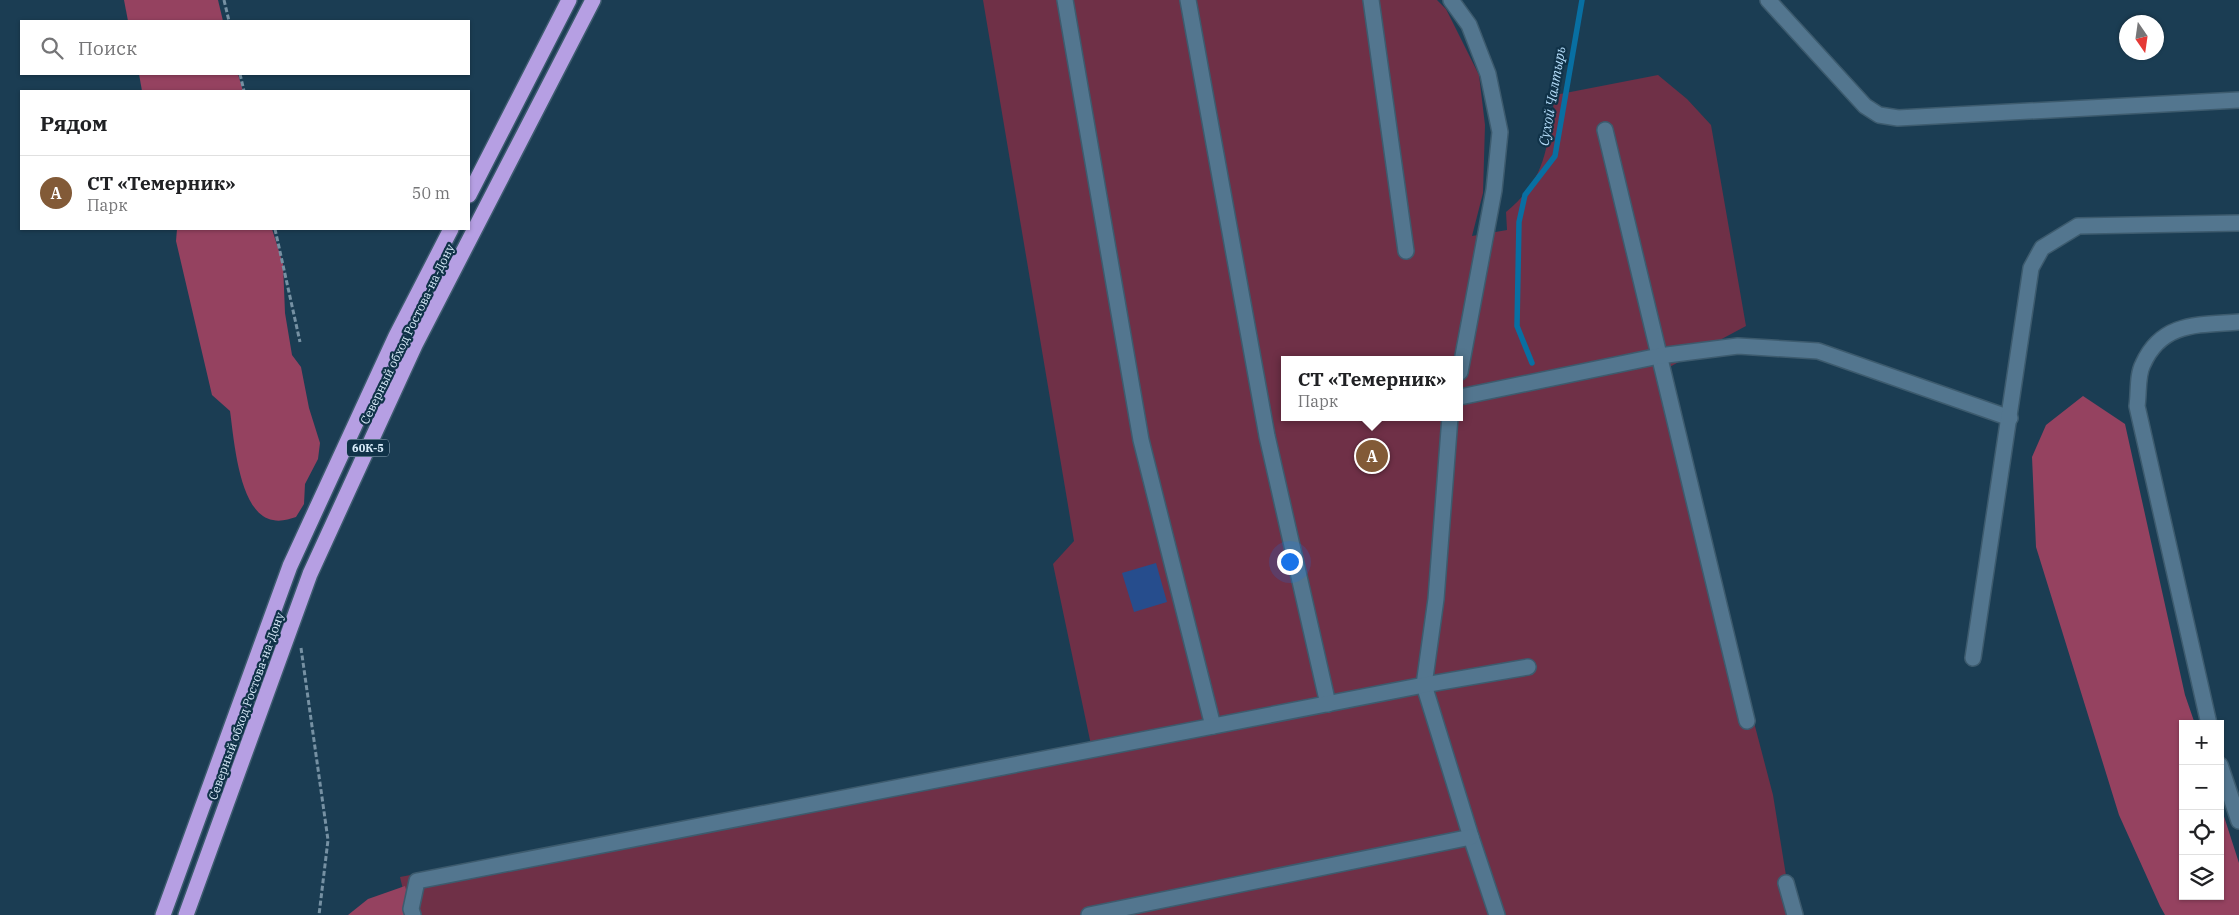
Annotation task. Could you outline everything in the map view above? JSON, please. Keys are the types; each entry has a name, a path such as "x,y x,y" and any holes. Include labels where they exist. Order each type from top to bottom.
{"highway":[{"path":"470,193 569,0"},
{"name":"Северный обход Ростова-на-Дону","path":"186,915 310,574 415,345 593,0"},
{"name":"Северный обход Ростова-на-Дону","path":"163,915 290,566 396,336 450,230"}],"street":[{"path":"1065,0 1141,440 1212,726"},
{"path":"1188,0 1267,436 1328,704"},
{"path":"1371,0 1406,251"},
{"path":"1450,0 1469,25 1488,74 1500,132 1494,190 1463,356"},
{"path":"1768,0 1865,106 1879,115 1898,118 2239,100"},
{"path":"1605,130 1747,721"},
{"path":"1973,658 2031,268 2042,248 2078,226 2239,223"},
{"path":"2208,720 2137,406 2142,364 2158,340 2184,326 2239,322"},
{"path":"1463,396 1659,356 1738,346 1818,351 2010,418"},
{"path":"1450,421 1436,599 1424,685 1497,915"},
{"path":"413,915 411,909 417,881 1424,685 1528,667"},
{"path":"2224,777 2239,821"},
{"path":"1089,915 1471,837"},
{"path":"1786,883 1795,915"}],"path":[{"path":"224,0 229,20"},
{"path":"240,75 244,90"},
{"path":"275,230 300,342"},
{"path":"300,641 328,840 319,915"}],"shaded area":[{"path":"124,0 218,0 223,20 128,20"},
{"path":"983,0 1437,0 1446,9 1479,75 1485,125 1483,193 1472,236 1507,230 1506,212 1530,186 1538,173 1543,159 1555,95 1658,75 1687,99 1711,125 1746,326 1662,371 1773,795 1789,894 1796,915 409,915 400,877 1091,745 1053,564 1074,541"},
{"path":"139,75 238,75 243,90 142,90"},
{"path":"177,230 272,230 283,264 285,313 292,355 301,367 309,408 320,443 318,459 305,484 304,504 296,517 276,521 262,515 252,505 240,474 230,411 212,395 176,241"},
{"path":"2083,396 2125,424 2185,695 2194,720 2179,720 2179,900 2224,900 2224,816 2239,863 2239,915 2165,915 2119,815 2036,547 2032,457 2046,425"},
{"path":"405,886 413,915 348,915 368,899"}],"building":[{"path":"1156,563 1167,602 1134,612 1122,573"}],"waterway":[{"name":"Сухой Чалтырь","path":"1532,363 1517,326 1519,222 1525,195 1555,156 1582,0"}],"place":[{"name":"СТ «Темерник»","path":"1372,456"}]}
